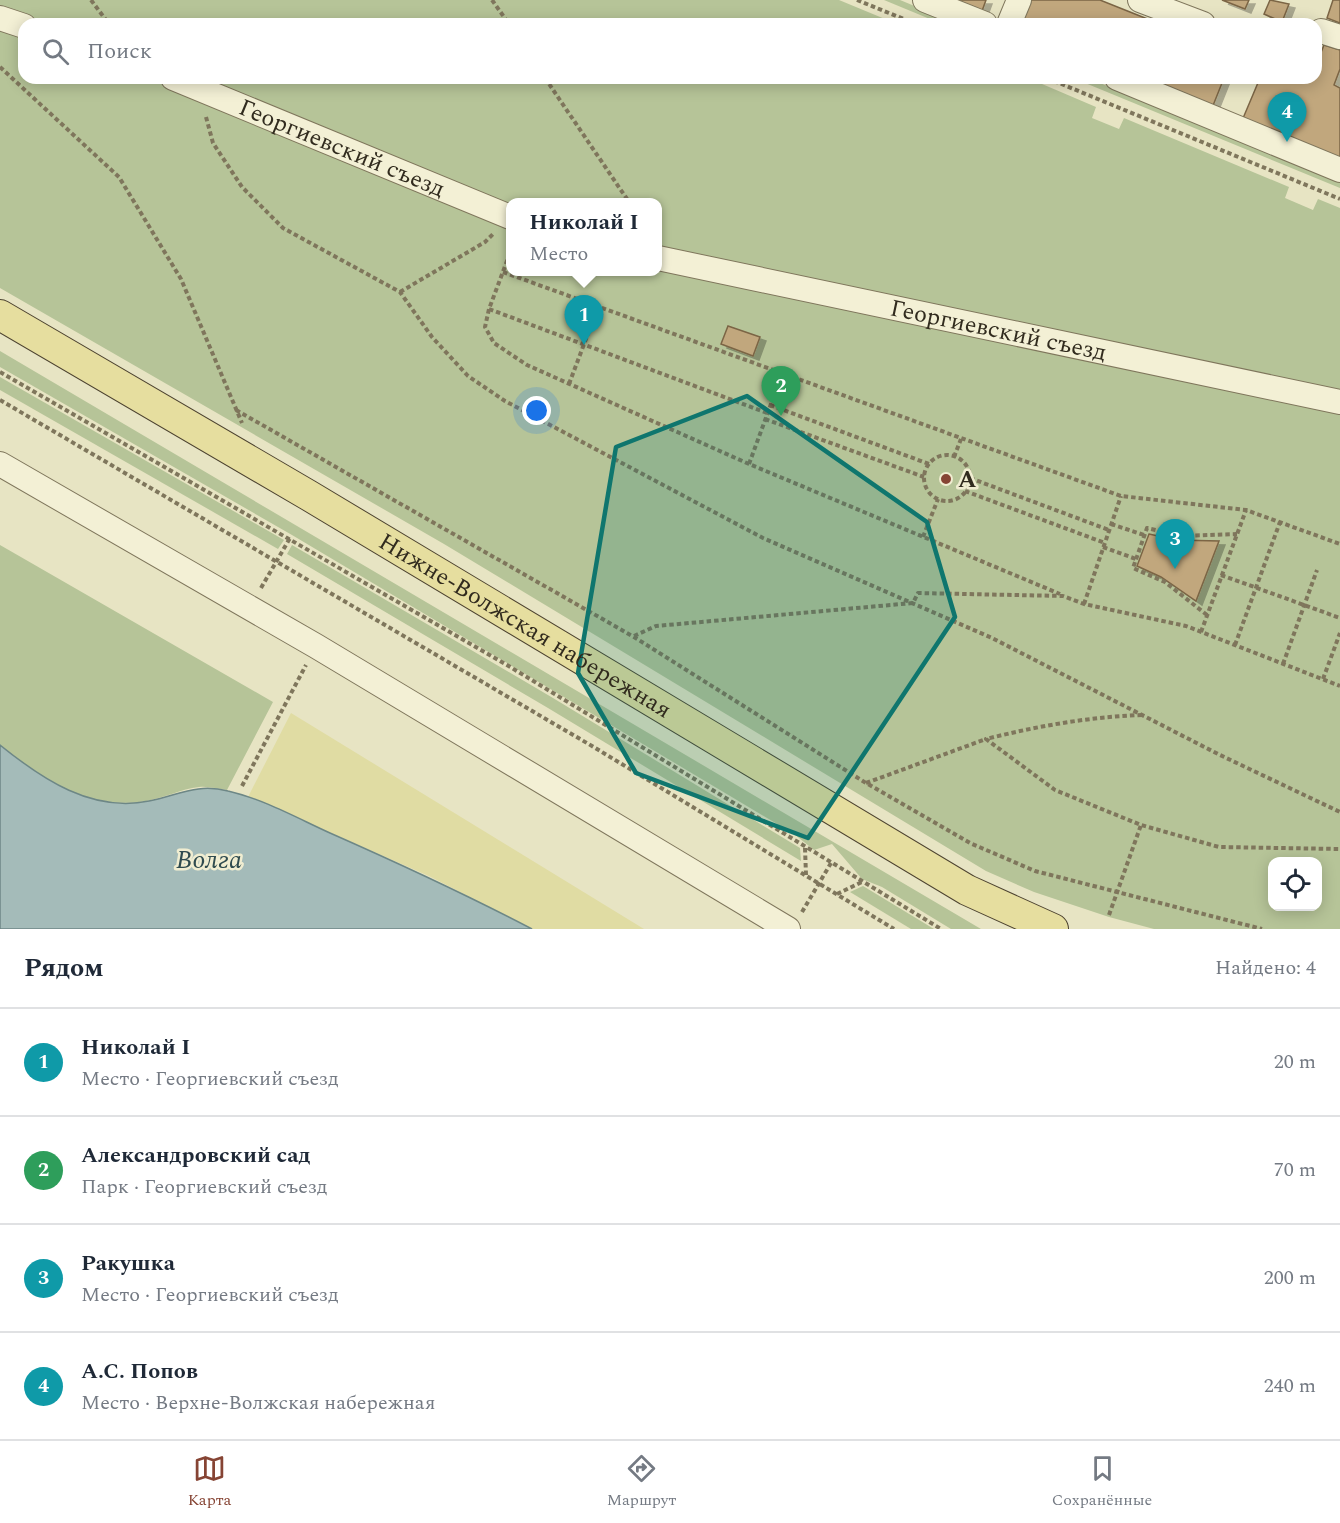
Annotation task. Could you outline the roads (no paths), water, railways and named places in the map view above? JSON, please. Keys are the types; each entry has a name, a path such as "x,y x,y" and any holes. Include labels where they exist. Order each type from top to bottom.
{"main road":[{"name":"Нижне-Волжская набережная","path":"0,315 318,501 967,890 1053,929"}],"street":[{"path":"925,0 970,18"},
{"path":"1012,18 1019,0"},
{"path":"1140,0 1187,18"},
{"path":"0,18 18,24"},
{"name":"Георгиевский съезд","path":"187,84 506,216"},
{"path":"1132,84 1340,170"},
{"name":"Георгиевский съезд","path":"662,259 1340,402"},
{"path":"0,464 795,921"}],"water":[{"name":"Волга","path":"0,745 51,781 88,798 128,803 149,801 207,788 228,791 254,799 431,879 532,929 0,929"}],"place":[{"name":"А.С. Попов","path":"1287,142"},
{"name":"Николай I","path":"584,345"},
{"name":"Александровский сад","path":"781,416"},
{"name":"А","path":"946,479"},
{"name":"Ракушка","path":"1175,569"}]}
